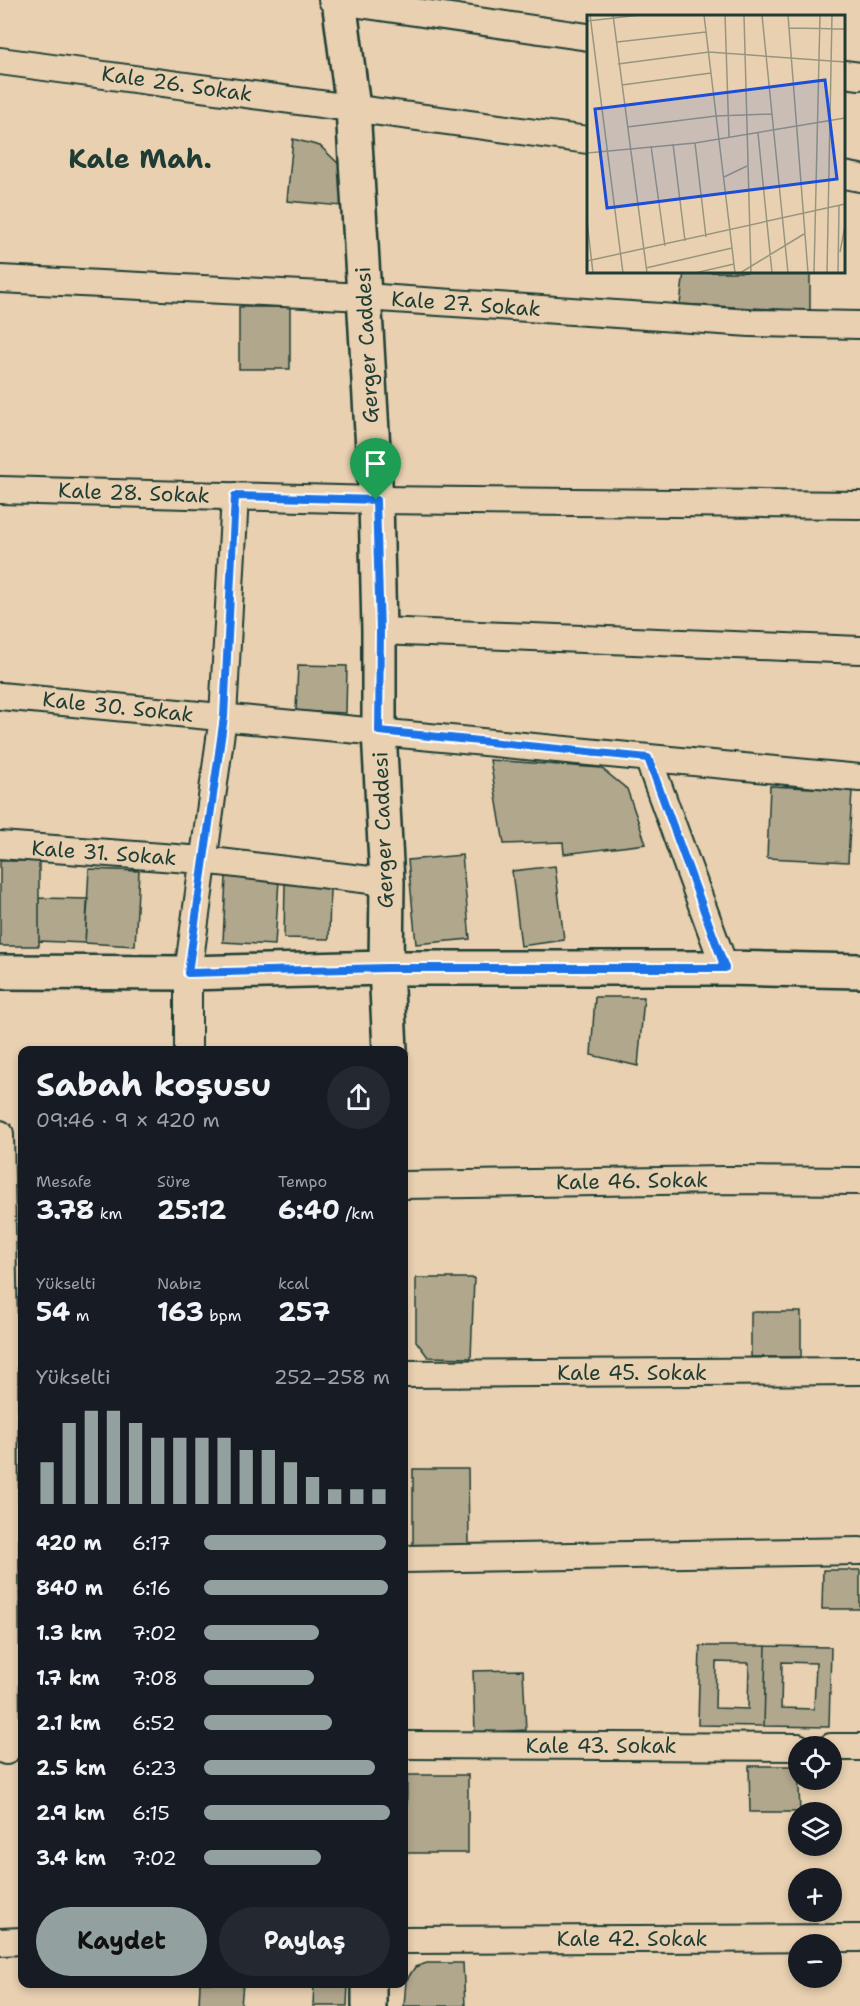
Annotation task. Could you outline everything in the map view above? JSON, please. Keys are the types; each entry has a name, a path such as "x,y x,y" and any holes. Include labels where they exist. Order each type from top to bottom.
{"street":[{"path":"337,0 587,37"},
{"name":"Gerger Caddesi","path":"337,0 353,108 376,500 380,631 379,731 387,882 386,968 390,1046"},
{"name":"Kale 26. Sokak","path":"0,61 587,140"},
{"path":"845,74 860,76"},
{"path":"845,175 860,177"},
{"name":"Kale 27. Sokak","path":"0,279 364,297 750,323 860,325"},
{"name":"Kale 28. Sokak","path":"0,490 376,500 860,504"},
{"path":"188,1046 188,973 224,717 235,496"},
{"path":"380,631 860,650"},
{"name":"Kale 30. Sokak","path":"0,696 860,778"},
{"path":"648,758 725,968"},
{"name":"Kale 31. Sokak","path":"0,845 203,860 387,882"},
{"path":"0,972 188,973 386,968 725,968 860,971"},
{"path":"0,1134 9,1751"},
{"name":"Kale 46. Sokak","path":"408,1185 724,1180 860,1181"},
{"name":"Kale 45. Sokak","path":"408,1374 860,1371"},
{"path":"408,1559 860,1551"},
{"name":"Kale 43. Sokak","path":"408,1745 788,1747"},
{"path":"842,1747 860,1747"},
{"name":"Kale 42. Sokak","path":"408,1940 860,1938"},
{"path":"0,1941 18,1941"},
{"path":"369,1988 369,2006"}],"building":[{"path":"293,139 320,146 342,167 342,206 287,201"},
{"path":"684,273 810,273 810,311 680,304"},
{"path":"239,307 290,307 290,369 239,369"},
{"path":"298,665 347,666 346,713 296,711"},
{"path":"490,760 601,768 627,789 646,844 564,854 563,842 504,844"},
{"path":"770,786 852,790 848,862 767,858"},
{"path":"462,855 470,939 416,944 408,860"},
{"path":"0,861 39,861 39,946 0,946"},
{"path":"555,866 564,940 521,946 512,871"},
{"path":"89,869 139,871 135,946 85,943"},
{"path":"226,877 279,879 275,945 223,942"},
{"path":"285,884 330,885 329,939 284,938"},
{"path":"39,898 88,899 85,943 39,941"},
{"path":"595,997 644,997 638,1066 591,1055"},
{"path":"416,1278 474,1278 471,1358 428,1357 416,1341"},
{"path":"751,1312 801,1312 801,1357 751,1357"},
{"path":"413,1469 468,1469 469,1545 413,1545"},
{"path":"823,1570 860,1570 860,1609 822,1609"},
{"path":"700,1646 766,1646 764,1726 698,1725","holes":["716,1662 749,1663 748,1709 715,1708"]},
{"path":"766,1646 831,1647 829,1727 764,1726","holes":["782,1662 816,1663 814,1709 781,1708"]},
{"path":"523,1670 526,1730 475,1733 473,1671"},
{"path":"749,1766 788,1766 788,1790 799,1790 800,1802 788,1802 788,1812 750,1812"},
{"path":"408,1775 468,1775 468,1853 408,1853"},
{"path":"427,1963 463,1963 465,2006 404,2006 408,1978 415,1967"},
{"path":"200,1988 243,1988 241,2006 199,2006"},
{"path":"314,1988 348,1988 347,2006 313,2006"}],"district":[{"name":"Kale Mah.","path":"140,159"}],"route":[{"path":"235,496 376,500 380,631 379,731 648,758 725,968 386,968 188,973 224,717 235,496"}]}
